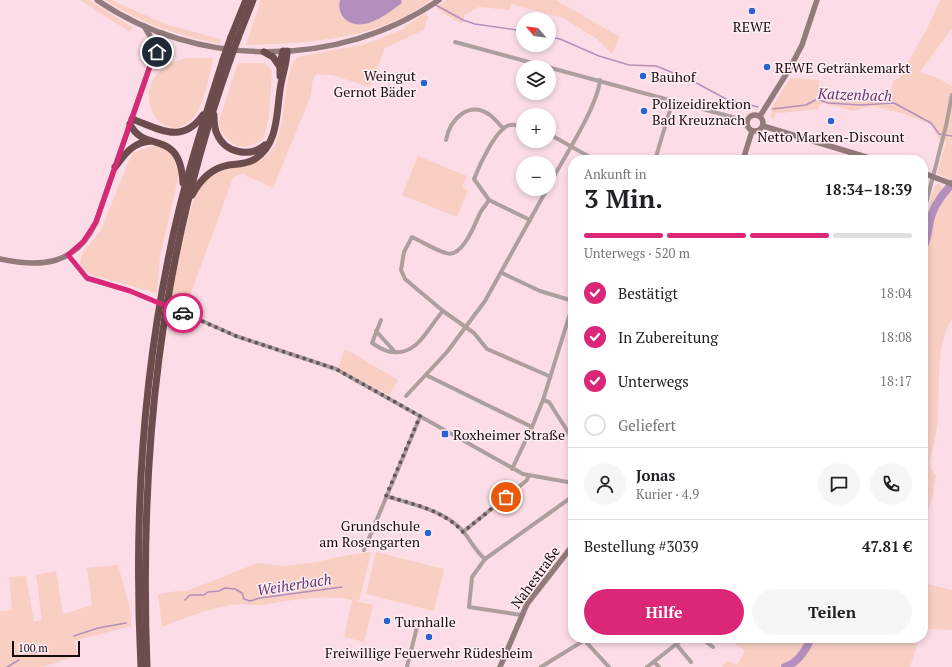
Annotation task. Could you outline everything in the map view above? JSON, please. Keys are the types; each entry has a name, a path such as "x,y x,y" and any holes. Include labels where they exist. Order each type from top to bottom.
{"highway":[{"path":"141,667 138,557 143,433 161,297 184,191 210,108 235,38 246,0"},
{"path":"235,38 253,0"},
{"path":"281,84 280,67 285,51"},
{"path":"186,208 205,176 221,167 242,164 255,159 265,149 272,137 285,51"},
{"path":"264,52 273,58 280,67"},
{"path":"131,122 165,132 180,132 196,124 210,108"},
{"path":"210,108 217,133 224,145 232,150 241,152 254,151 266,144 272,137"},
{"path":"148,667 145,557 150,434 161,336 172,273 210,108"},
{"path":"131,122 139,135 170,148 179,158 183,170 184,191"},
{"path":"115,167 126,153 135,145 155,141"}],"main road":[{"path":"97,0 143,26 163,33 203,45 238,51 264,52 314,48 355,40 375,33 416,14 439,0"},
{"path":"760,116 790,68 802,45 817,0"},
{"path":"143,26 150,36 154,49"},
{"path":"150,66 154,49 163,33"},
{"path":"0,259 36,264 53,261 68,255 83,242 93,227 163,33"},
{"path":"752,115 760,116 763,120 763,126 758,131 752,131 748,128 747,121 752,115"},
{"path":"763,126 854,155"},
{"path":"745,155 752,131"},
{"path":"928,175 950,183"},
{"name":"Nahestraße","path":"500,667 527,604 568,551"}],"street":[{"path":"455,42 747,121"},
{"path":"556,172 588,115 599,89 600,80"},
{"path":"928,196 946,126 952,95"},
{"path":"656,155 673,100"},
{"path":"446,140 448,130 463,111 478,110 490,115 503,128"},
{"path":"516,125 510,125 503,128 480,162 474,179 489,200 530,220"},
{"path":"556,138 586,155"},
{"path":"406,396 466,328 502,273 543,196"},
{"path":"489,200 481,212 475,227 464,244 455,253 447,254 412,237 404,252 400,270 406,280 442,311 474,333 487,349 549,376"},
{"path":"68,255 87,278 130,291 236,336 336,369 512,469 529,476 568,482"},
{"path":"502,273 540,290 568,299"},
{"path":"381,320 372,343 392,352 405,352 416,346 442,311"},
{"path":"512,469 532,427 542,400 568,317"},
{"path":"376,331 395,352"},
{"path":"426,375 532,427"},
{"path":"542,400 549,402 568,432"},
{"path":"364,550 420,416"},
{"path":"463,532 526,481 529,476"},
{"path":"386,496 421,507 448,518 463,532 484,560"},
{"path":"521,615 469,607 472,577 484,560 568,501"},
{"path":"407,667 418,623"},
{"path":"541,667 579,643"},
{"path":"588,643 609,667"},
{"path":"708,643 713,647"},
{"path":"647,667 676,644 691,662"},
{"path":"654,662 659,667"}],"shaded area":[{"path":"80,0 89,0 133,28 130,32"},
{"path":"105,0 111,0 168,25 221,39 220,44 161,28 118,8"},
{"path":"261,0 340,0 339,6 402,3 401,0 431,0 388,24 343,37 295,43 246,45"},
{"path":"340,0 401,0 402,3 382,17 368,23 360,24 346,20 342,16 339,5"},
{"path":"446,0 556,0 620,37 612,54 597,39 563,18 556,16 556,12 541,12 511,4 510,10 479,7 464,15 464,19 461,24 436,8"},
{"path":"940,0 952,0 952,28 920,72 938,78 952,86 952,180 937,174 946,142 940,141 932,125 905,114 871,106 853,111 824,103 820,104 818,109 781,113 777,112 774,119 771,118 771,109 790,78 819,80 819,90 822,98 890,98 893,81 899,78 927,29"},
{"path":"425,13 428,17 424,30 385,48 370,87 332,75 316,74 313,80 310,98 273,188 243,174 233,178 191,293 190,312 169,303 188,220 198,190 204,181 212,175 260,160 268,154 275,145 279,135 289,75 292,65 297,57 366,44 401,30"},
{"path":"187,58 213,58 206,90 200,107 192,119 181,127 170,127 161,123 154,115 150,104 150,91 154,79 164,67 172,62"},
{"path":"238,63 265,63 272,71 269,117 264,139 249,146 232,143 222,132 218,124"},
{"path":"155,145 172,154 179,175 160,256 157,293 91,275 80,265 82,254 101,230 132,153"},
{"path":"418,156 467,176 462,187 468,190 457,217 402,195"},
{"path":"936,183 952,192 952,319 943,341 939,367 937,430 930,464 931,469 936,475 933,496 928,509 928,210"},
{"path":"345,349 398,380 389,395 338,368"},
{"path":"371,552 360,598 358,601 354,601 373,605 364,642 344,637 352,600 341,598 318,598 262,605 231,605 196,614 162,627 158,594 187,591 257,563 284,566 319,562 337,557"},
{"path":"376,552 444,569 434,611 366,594"},
{"path":"118,565 130,609 131,626 74,641 78,655 43,667 0,667 0,611 12,610 9,577 26,576 34,622 42,620 36,575 56,571 63,614 92,605 87,568"},
{"path":"928,584 952,590 952,630 928,629"},
{"path":"734,643 917,643 910,667 721,667 728,661 737,665 745,651"}],"waterway":[{"name":"Katzenbach","path":"434,4 463,20 475,24 516,30"},
{"name":"Katzenbach","path":"556,38 599,56 629,65 656,66 691,80 726,99 758,107"},
{"name":"Katzenbach","path":"773,109 806,105 817,99 828,103 861,105 894,103 931,123 939,134 952,136"},
{"path":"928,231 931,218 940,198 952,184"},
{"name":"Weiherbach","path":"185,600 190,595 204,595 208,592 219,591 225,588 235,589 242,593 244,599 250,601 260,598 342,587"},
{"name":"Weiherbach","path":"74,636 98,628 126,623"},
{"path":"785,667 801,656 809,643"},
{"name":"Weiherbach","path":"31,653 43,649"},
{"name":"Weiherbach","path":"7,667 19,660"}],"way so far":[{"path":"183,313 236,336 336,369 420,416 386,496 421,507 448,518 463,532 506,497"}],"place":[{"name":"REWE","path":"752,11"},
{"name":"REWE Getränkemarkt","path":"767,67"},
{"name":"Bauhof","path":"643,76"},
{"name":"Weingut Gernot Bäder","path":"424,83"},
{"name":"Polizeidirektion Bad Kreuznach","path":"644,111"},
{"name":"Netto Marken-Discount","path":"831,121"},
{"name":"Roxheimer Straße","path":"445,434"},
{"name":"Grundschule am Rosengarten","path":"428,533"},
{"name":"Turnhalle","path":"387,621"},
{"name":"Freiwillige Feuerwehr Rüdesheim","path":"429,637"}],"route":[{"path":"157,52 150,66 96,222 91,232 79,247 68,255 83,275 94,282 130,291 183,313"}]}
